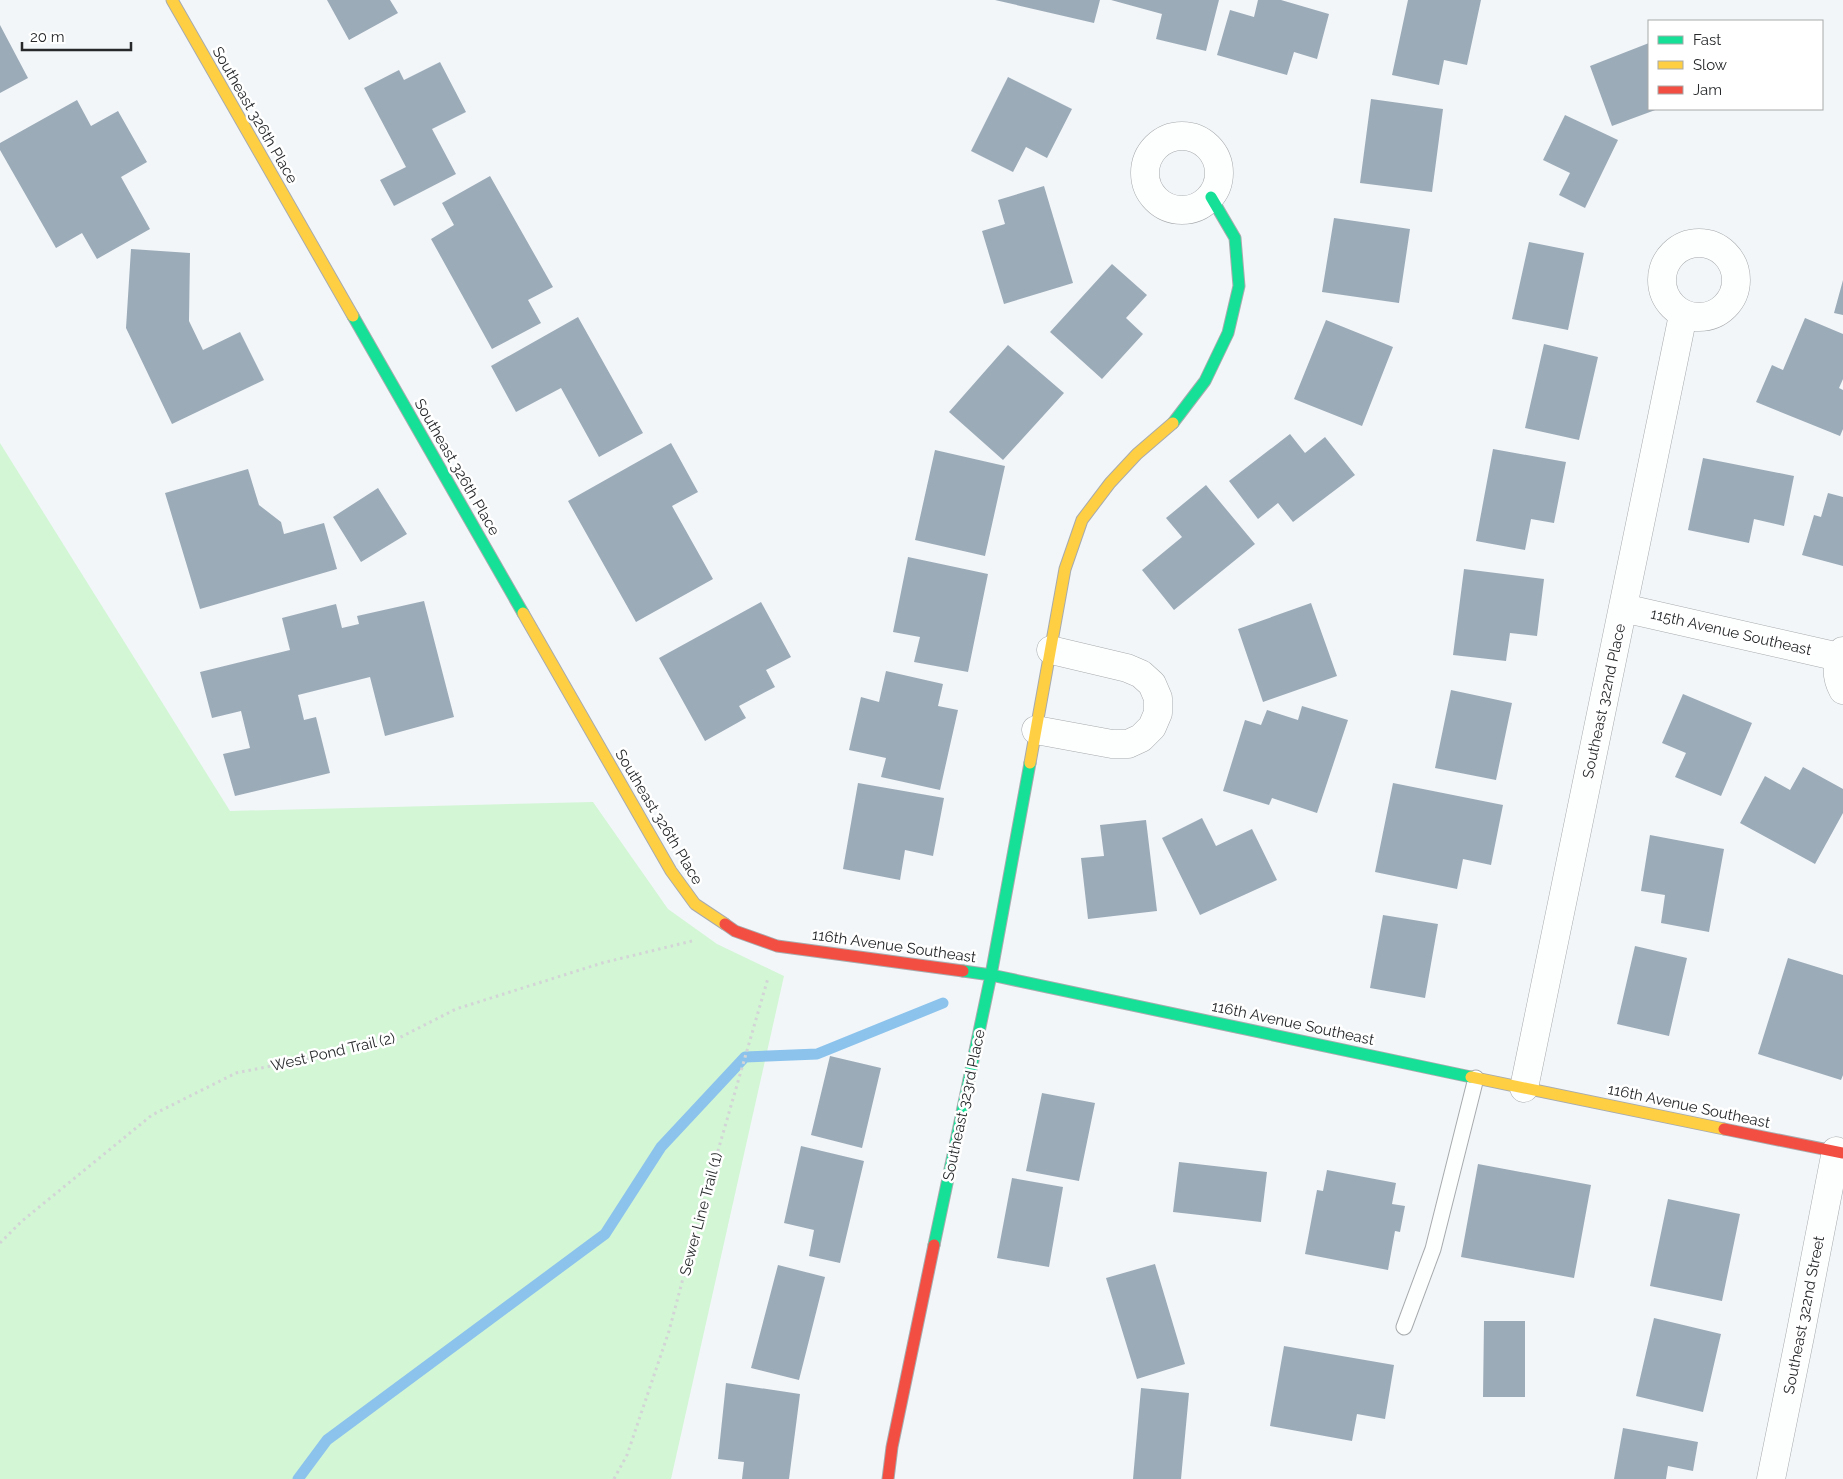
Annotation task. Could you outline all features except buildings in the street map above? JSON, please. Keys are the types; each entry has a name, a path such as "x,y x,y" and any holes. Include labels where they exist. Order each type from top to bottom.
{"street":[{"name":"Southeast 326th Place","path":"172,0 671,871 695,904 735,931"},
{"name":"Southeast 323rd Place","path":"888,1479 892,1447 991,975 1065,569 1082,520 1110,483 1137,454 1172,424 1205,381 1228,333 1239,286 1235,238 1211,197"},
{"name":"Southeast 322nd Place","path":"1524,1088 1683,315"},
{"name":"115th Avenue Southeast","path":"1623,608 1841,654 1837,670 1839,683 1843,690"},
{"path":"1036,730 1112,744 1128,744 1141,738 1152,727 1158,713 1158,698 1152,684 1142,674 1127,668 1051,650"},
{"name":"116th Avenue Southeast","path":"735,931 777,946 991,975 1476,1078 1839,1152"},
{"name":"Southeast 322nd Street","path":"1771,1479 1839,1152"}],"lane":[{"path":"1404,1327 1433,1249 1476,1078"}],"path":[{"name":"West Pond Trail (2)","path":"0,1243 22,1221 152,1115 236,1073 391,1042 465,1006 602,963 735,931"},
{"name":"Sewer Line Trail (1)","path":"614,1479 628,1455 669,1331 706,1192 777,946"}],"green space":[{"path":"0,443 230,811 593,802 668,909 717,944 784,976 671,1479 0,1479"}],"waterway":[{"path":"298,1479 327,1440 605,1234 661,1147 745,1057 817,1054 943,1003"}],"traffic: fast":[{"path":"1173,423 1205,381 1228,333 1239,286 1235,238 1211,197"},
{"path":"353,316 523,613"},
{"path":"934,1245 991,975 1030,763"},
{"path":"963,971 991,975 1471,1077"}],"traffic: slow":[{"path":"172,0 353,316"},
{"path":"1030,763 1065,569 1082,520 1110,483 1137,454 1173,423"},
{"path":"523,613 671,871 695,904 725,924"},
{"path":"1471,1077 1724,1129"}],"traffic: jam":[{"path":"725,924 735,931 777,946 963,971"},
{"path":"1724,1129 1843,1153"},
{"path":"888,1479 892,1447 934,1245"}]}
